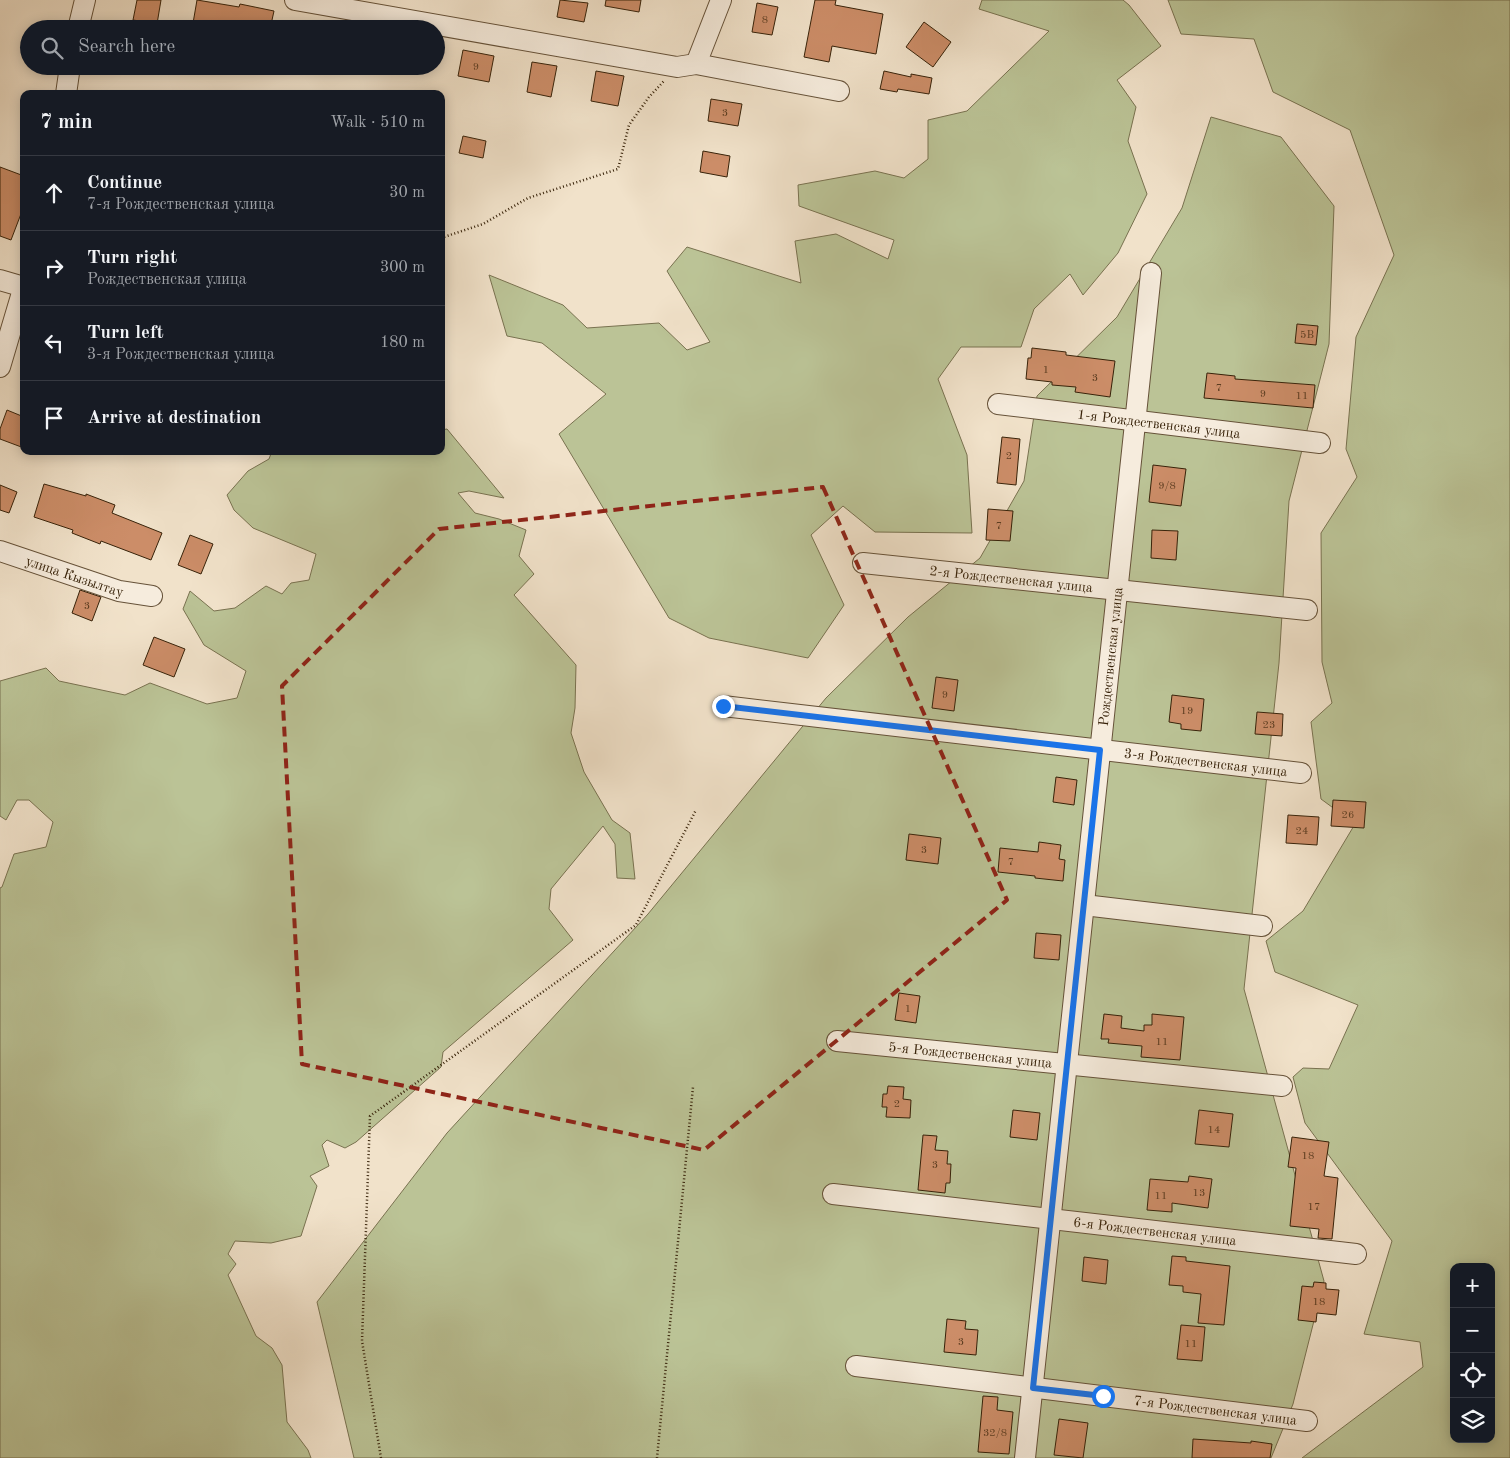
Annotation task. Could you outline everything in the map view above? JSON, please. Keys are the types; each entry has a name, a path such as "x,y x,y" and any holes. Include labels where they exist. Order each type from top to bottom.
{"street":[{"path":"80,20 84,0"},
{"path":"295,0 413,20"},
{"path":"686,66 721,0"},
{"path":"445,25 839,91"},
{"path":"67,90 69,75"},
{"name":"Рождественская улица","path":"1025,1458 1150,273"},
{"path":"0,280 20,286"},
{"path":"0,367 20,300"},
{"name":"1-я Рождественская улица","path":"998,404 1320,443"},
{"name":"улица Кызылтау","path":"0,551 119,590 152,596"},
{"name":"2-я Рождественская улица","path":"864,563 1307,610"},
{"name":"3-я Рождественская улица","path":"723,706 1301,773"},
{"path":"1084,905 1262,926"},
{"name":"5-я Рождественская улица","path":"836,1041 1282,1086"},
{"name":"6-я Рождественская улица","path":"834,1194 1356,1254"},
{"name":"7-я Рождественская улица","path":"856,1366 1308,1421"}],"path":[{"path":"445,237 483,224 528,198 618,169 629,125 649,97 686,66"},
{"path":"381,1458 362,1341 370,1116 636,925 696,810"},
{"path":"657,1458 693,1087"}],"highlighted area":[{"path":"823,487 1007,900 704,1150 302,1064 282,686 439,529"}],"green space":[{"path":"982,0 1123,0 1129,5 1161,46 1117,80 1136,107 1128,141 1147,194 1118,253 1083,295 1070,274 1034,309 1021,347 961,347 938,379 967,455 972,533 875,532 843,506 811,535 844,605 808,658 709,638 669,618 559,434 606,394 542,343 507,336 489,275 563,305 587,328 659,323 687,350 710,342 667,271 687,247 801,283 795,241 836,234 888,259 894,240 799,206 798,185 875,171 904,178 928,159 928,120 967,111 1049,31 979,9"},
{"path":"1168,0 1510,0 1510,1458 1302,1458 1423,1367 1420,1342 1364,1334 1392,1241 1305,1123 1293,1077 1303,1068 1329,1069 1358,1005 1275,972 1266,941 1303,911 1355,824 1321,799 1311,722 1332,703 1322,662 1321,533 1357,477 1346,449 1356,337 1394,255 1350,130 1273,92 1254,39 1181,34"},
{"path":"1211,117 1281,137 1334,206 1329,344 1289,501 1279,663 1244,989 1324,1281 1293,1404 1271,1458 354,1458 317,1302 447,1133 648,914 826,698 908,617 980,558 1024,481 1037,396 1117,317 1182,208"},
{"path":"445,429 447,429 504,498 469,491 458,493 475,513 499,519 526,530 519,556 534,574 514,595 576,665 575,708 571,733 584,772 612,820 630,833 635,879 617,878 615,844 603,826 551,889 549,909 573,940 443,1052 441,1067 356,1142 345,1148 327,1140 322,1145 329,1166 310,1176 317,1186 301,1236 271,1243 235,1241 228,1254 236,1264 228,1275 256,1336 272,1348 282,1365 287,1422 308,1450 311,1458 0,1458 0,888 14,854 46,847 53,822 29,800 17,800 6,820 0,816 0,681 46,668 59,681 125,695 150,683 207,704 237,698 246,671 204,645 183,609 190,591 214,611 235,608 266,586 282,594 291,583 309,580 316,554 253,528 234,510 227,495 248,471 269,459 270,455 445,455"}],"building":[{"path":"137,0 161,0 158,20 133,20"},
{"path":"197,0 239,7 240,4 274,11 272,20 194,20"},
{"path":"560,0 588,3 584,22 557,17"},
{"path":"606,0 641,0 639,12 605,6"},
{"path":"815,0 836,0 835,5 883,14 876,54 832,46 829,62 804,57"},
{"path":"757,3 778,7 772,35 752,32"},
{"path":"924,22 951,42 933,67 906,47"},
{"path":"463,50 494,56 489,82 458,76"},
{"path":"532,62 557,66 551,97 527,92"},
{"path":"596,71 624,76 618,106 591,101"},
{"path":"884,71 911,77 911,74 932,78 929,94 898,89 897,92 880,89"},
{"path":"711,99 742,104 738,126 708,121"},
{"path":"463,136 486,141 483,158 459,153"},
{"path":"703,151 730,156 727,177 700,172"},
{"path":"0,167 20,174 20,216 11,240 0,236"},
{"path":"1297,324 1318,326 1316,345 1295,343"},
{"path":"1032,348 1066,352 1066,355 1115,361 1110,397 1075,392 1076,387 1052,385 1052,382 1026,379 1028,358 1031,358"},
{"path":"1207,373 1235,376 1235,379 1315,385 1313,408 1204,398"},
{"path":"7,410 20,415 20,446 0,439 0,429"},
{"path":"1002,437 1020,439 1016,485 997,483"},
{"path":"1153,465 1186,469 1181,506 1149,502"},
{"path":"44,484 86,496 86,494 115,505 112,513 162,533 151,560 101,541 100,544 72,533 73,530 34,517"},
{"path":"0,485 17,492 9,513 0,510"},
{"path":"988,509 1013,511 1010,541 986,540"},
{"path":"1152,530 1178,531 1176,560 1151,558"},
{"path":"190,535 213,544 201,574 178,565"},
{"path":"80,590 101,597 92,621 72,613"},
{"path":"154,637 185,649 174,677 143,665"},
{"path":"936,677 958,680 954,711 932,708"},
{"path":"1172,695 1204,699 1201,731 1181,729 1181,724 1169,722"},
{"path":"1257,712 1283,714 1282,736 1255,734"},
{"path":"1056,777 1077,780 1074,805 1053,802"},
{"path":"1333,800 1366,802 1364,828 1331,826"},
{"path":"1288,815 1319,817 1317,845 1286,843"},
{"path":"909,834 941,838 938,864 906,860"},
{"path":"1039,842 1061,845 1059,859 1065,860 1063,881 998,872 1000,848 1038,852"},
{"path":"1036,933 1061,935 1059,960 1034,958"},
{"path":"899,993 920,996 916,1023 895,1020"},
{"path":"1104,1014 1122,1016 1121,1028 1144,1031 1144,1025 1152,1025 1152,1014 1184,1017 1180,1060 1141,1057 1142,1046 1108,1043 1109,1039 1101,1039"},
{"path":"888,1086 904,1087 903,1099 911,1100 910,1118 886,1117 887,1107 882,1107 883,1094 887,1094"},
{"path":"1013,1110 1040,1113 1037,1140 1010,1137"},
{"path":"1199,1110 1233,1114 1229,1147 1195,1144"},
{"path":"923,1135 937,1136 935,1150 948,1151 947,1164 951,1164 950,1183 946,1183 945,1193 918,1190"},
{"path":"1292,1137 1329,1142 1324,1176 1338,1178 1332,1239 1318,1238 1319,1229 1290,1226 1296,1168 1288,1167"},
{"path":"1189,1176 1212,1179 1208,1208 1172,1203 1172,1212 1147,1210 1150,1179 1188,1182"},
{"path":"1172,1256 1186,1257 1186,1261 1230,1266 1224,1325 1198,1323 1201,1294 1183,1292 1183,1286 1169,1285"},
{"path":"1084,1257 1108,1260 1106,1284 1082,1281"},
{"path":"1314,1282 1326,1283 1326,1289 1339,1290 1336,1315 1317,1313 1316,1322 1298,1320 1302,1286 1313,1287"},
{"path":"947,1319 966,1321 965,1329 978,1330 976,1355 944,1352"},
{"path":"1181,1325 1205,1327 1202,1361 1177,1359"},
{"path":"983,1396 998,1397 997,1410 1013,1412 1009,1454 978,1452"},
{"path":"1059,1419 1088,1423 1083,1458 1054,1455"},
{"path":"1193,1439 1251,1443 1251,1441 1272,1444 1270,1458 1192,1458"}],"route":[{"path":"723,706 1100,750 1033,1388 1103,1396"}]}
